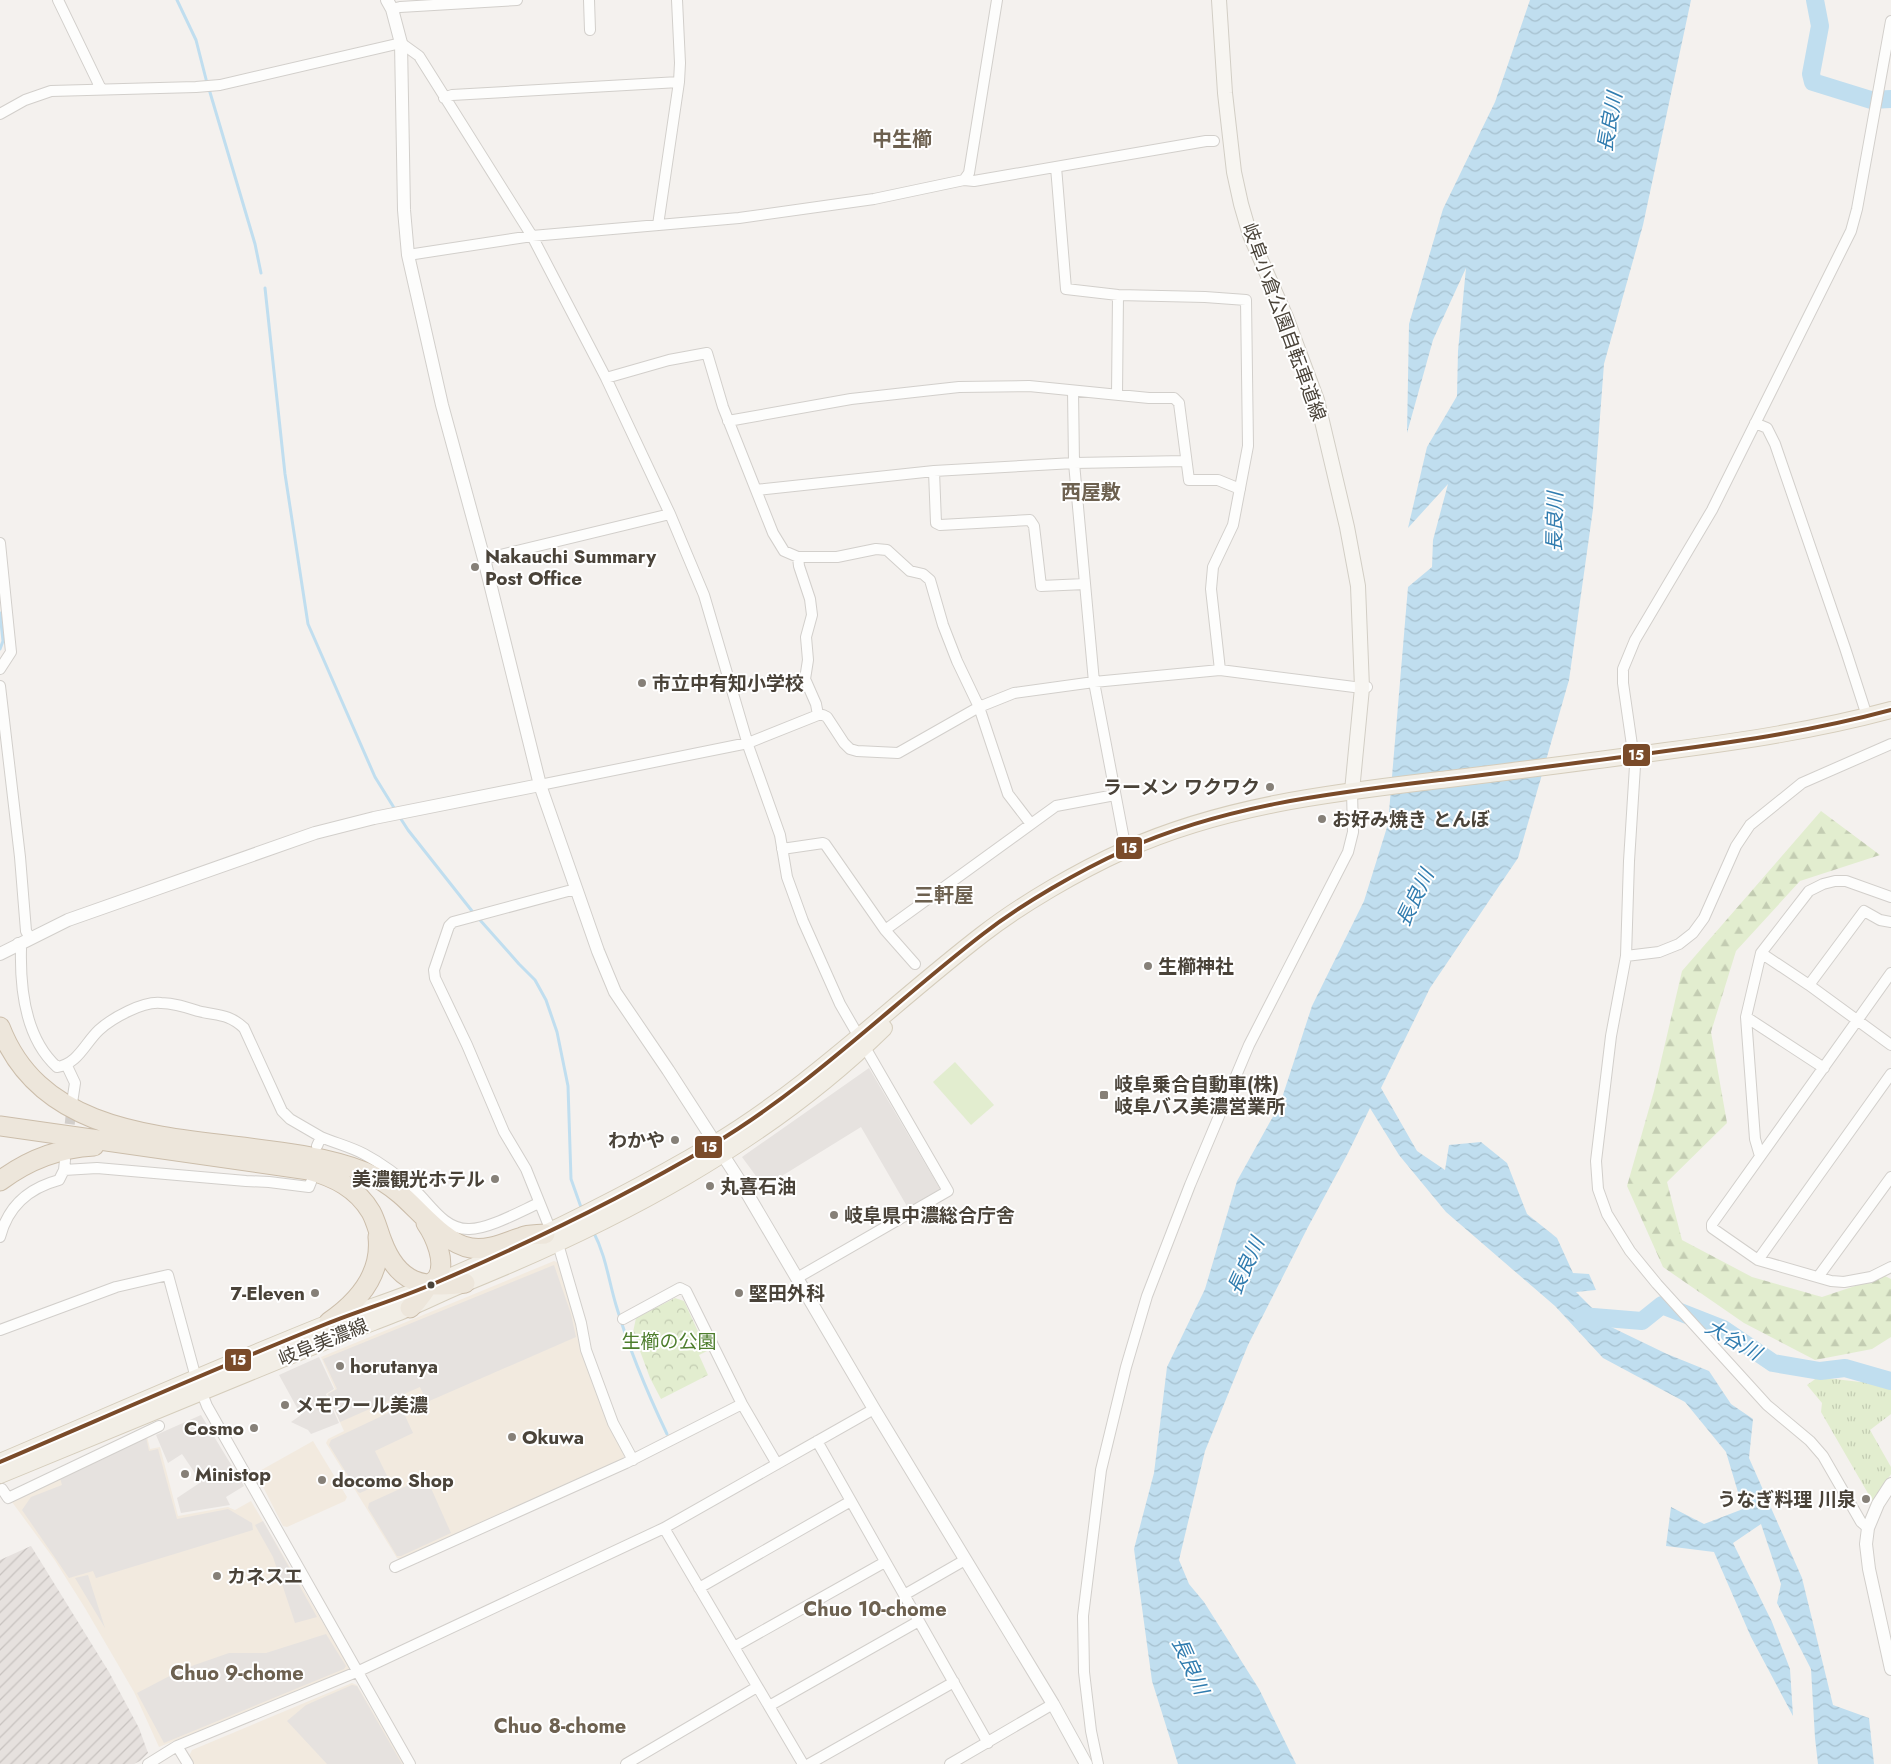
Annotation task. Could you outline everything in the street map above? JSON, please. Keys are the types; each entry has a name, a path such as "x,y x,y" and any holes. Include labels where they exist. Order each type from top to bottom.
{"highway":[{"path":"0,1027 15,1059 27,1075 58,1101 93,1118 153,1141"},
{"path":"0,1114 328,1175 340,1181 364,1202 376,1223 388,1255 404,1276 428,1286 465,1283"},
{"path":"0,1126 306,1155 367,1172 385,1182 445,1236 460,1245 486,1249 524,1236 551,1236"},
{"path":"0,1181 14,1170 33,1161 74,1147 118,1146 153,1141"},
{"path":"410,1308 421,1299 428,1286 436,1280 440,1272 441,1259 429,1227 420,1213"},
{"path":"330,1322 347,1310 359,1298 374,1270 378,1240 376,1223"}],"main road":[{"name":"岐阜小倉公園自転車道線","path":"1219,0 1224,93 1234,172 1241,204 1250,235 1286,318 1317,400 1347,527 1358,586 1365,687 1352,791"},
{"name":"岐阜美濃線","path":"1,1482 330,1322 428,1286 588,1221 633,1206 719,1148 824,1082 861,1042 884,1028 924,981 987,931 1058,885 1126,850 1201,823 1272,804 1352,791 1615,759 1795,732 1891,710"},
{"name":"岐阜美濃線","path":"0,1462 199,1385 410,1308 465,1283 551,1236"}],"street":[{"path":"58,0 101,89"},
{"path":"390,4 400,7 517,0"},
{"path":"588,0 590,30"},
{"path":"658,225 679,82 678,0"},
{"path":"964,180 970,173 997,0"},
{"path":"390,4 401,43 404,210 408,255 442,405 484,559 540,785 598,951 615,992 719,1148 874,1409 1054,1704 1086,1764"},
{"path":"1868,1528 1861,1522 1823,1456 1810,1441 1767,1405 1660,1287 1630,1250 1607,1214 1598,1190 1596,1161 1611,1036 1626,956 1635,766 1623,683 1623,669 1635,640 1712,510 1851,231 1891,21"},
{"path":"0,114 25,100 51,91 220,85 401,43 419,56 532,236 606,378 670,514 704,594 748,743 780,835 787,877 803,921 840,1004 948,1191 797,1278"},
{"path":"444,98 452,94 679,82"},
{"path":"408,255 532,236 739,218 857,201 964,180 974,182 1214,141"},
{"path":"1056,167 1066,289 1118,296 1205,297 1246,300 1248,446 1232,525 1213,567 1211,589 1220,670"},
{"path":"1117,395 1118,296"},
{"path":"606,378 669,360 707,353 728,421 773,533 784,551 798,557 837,557 876,549 887,550 910,571 927,576 957,661 979,707 1008,794 1031,824"},
{"path":"728,421 851,398 959,386 1029,386 1117,395 1174,398 1179,403 1189,480 1218,480 1240,489"},
{"path":"1073,391 1074,463 1094,682 1126,850"},
{"path":"1755,423 1767,428 1775,444 1867,716"},
{"path":"756,490 934,471 1074,463 1186,461"},
{"path":"934,471 936,523 940,525 1030,520 1034,526 1041,586 1085,584"},
{"path":"484,559 670,514"},
{"path":"0,543 11,652 0,669"},
{"path":"798,557 798,566 810,599 812,615 806,637 808,660 805,678 816,704 818,715"},
{"path":"0,954 68,920 315,833 391,815 748,743 823,714 850,749 898,753 979,707 1014,693 1094,682 1220,670 1365,687"},
{"path":"0,686 20,857 26,931 30,938"},
{"path":"1626,956 1659,952 1679,944 1693,933 1704,918 1736,846 1750,825 1802,783 1891,744"},
{"path":"1098,1764 1091,1731 1084,1672 1083,1616 1102,1470 1126,1367 1147,1296 1190,1184 1249,1044 1348,852 1353,832 1352,791"},
{"path":"885,930 1056,806 1115,795"},
{"path":"782,849 825,844 885,930 915,964"},
{"path":"1760,1156 1755,1139 1746,1017 1761,953 1809,891 1824,884 1846,881 1891,898"},
{"path":"576,891 568,891 453,922 449,926 434,970 435,978 467,1045 504,1132 526,1170 581,1323 586,1350 613,1423 633,1460"},
{"path":"1809,985 1864,911 1880,920 1891,922"},
{"path":"18,944 21,949 24,1001 32,1030 48,1059 57,1067 67,1066 79,1055 98,1030 112,1020 139,1006 159,1002 183,1006 206,1013 223,1014 235,1020 244,1028 282,1111 290,1119 319,1142 364,1153 392,1172 452,1226 466,1230 481,1228 539,1203"},
{"path":"1761,953 1809,985 1891,1045"},
{"path":"1891,973 1712,1224 1712,1228 1758,1260 1831,1281 1844,1282 1871,1277 1891,1267"},
{"path":"1746,1017 1824,1068"},
{"path":"67,1066 75,1083 72,1102"},
{"path":"1758,1260 1891,1074"},
{"path":"0,1237 3,1225 15,1205 32,1191 59,1180 65,1165 309,1187 310,1182"},
{"path":"1818,1277 1891,1177"},
{"path":"0,1330 116,1287 168,1275 199,1385 212,1414 410,1764"},
{"path":"623,1319 680,1288 686,1291 742,1404 777,1464"},
{"path":"395,1567 633,1460 742,1404"},
{"path":"148,1764 177,1746 359,1671 664,1528 874,1409"},
{"path":"1,1482 8,1498 159,1426"},
{"path":"817,1441 988,1742"},
{"path":"1891,1484 1878,1504 1868,1528 1866,1544 1869,1569 1891,1669"},
{"path":"699,1588 851,1502"},
{"path":"664,1528 803,1764"},
{"path":"904,1594 965,1560"},
{"path":"734,1647 885,1562"},
{"path":"769,1706 919,1621"},
{"path":"809,1764 954,1682"},
{"path":"626,1764 757,1687"},
{"path":"950,1764 1054,1704"},
{"path":"177,1746 188,1764"}],"shaded area":[{"path":"869,1068 940,1189 908,1208 861,1127 764,1187 742,1157"},
{"path":"554,1261 559,1263 625,1455 621,1461 400,1559 397,1558 326,1443 328,1439 344,1431 327,1394 335,1389 321,1357"},
{"path":"554,1265 571,1314 576,1337 427,1402 420,1387 340,1422 328,1394 337,1389 323,1359"},
{"path":"319,1357 334,1389 326,1394 339,1423 311,1434 308,1430 291,1422 301,1415 279,1375"},
{"path":"401,1407 413,1433 375,1451 389,1480 360,1493 329,1445 331,1440"},
{"path":"201,1415 244,1486 226,1497 230,1505 181,1513 177,1498 201,1482 182,1454 168,1463 156,1435"},
{"path":"147,1436 150,1449 160,1447 178,1516 228,1507 235,1510 251,1501 351,1670 159,1747 134,1692 85,1608 54,1559 12,1502"},
{"path":"146,1437 149,1451 158,1449 177,1519 228,1509 252,1523 253,1530 96,1578 93,1571 69,1578 22,1510 31,1497 62,1485 60,1478"},
{"path":"313,1441 347,1497 345,1501 287,1527 283,1526 256,1473"},
{"path":"426,1477 451,1533 401,1556 397,1556 368,1508 369,1503"},
{"path":"263,1521 317,1617 295,1623 273,1557 255,1525"},
{"path":"31,1546 109,1672 139,1728 148,1753 134,1764 0,1764 0,1560"},
{"path":"88,1575 105,1628 75,1578"},
{"path":"326,1634 346,1666 344,1669 164,1743 137,1693 183,1669 229,1653 266,1653"},
{"path":"352,1683 357,1685 404,1764 193,1764 189,1756 192,1750"},
{"path":"352,1685 357,1686 402,1764 327,1764 287,1721 306,1705"}],"green space":[{"path":"1821,811 1880,855 1800,881 1736,951 1711,1032 1727,1123 1667,1182 1682,1240 1752,1277 1822,1297 1885,1276 1891,1279 1891,1337 1872,1349 1815,1360 1744,1323 1663,1267 1627,1186 1654,1091 1682,971"},
{"path":"955,1062 994,1105 971,1125 933,1082"},
{"name":"生櫛の公園","path":"675,1298 684,1301 707,1351 699,1355 708,1375 661,1399 650,1378 633,1332 636,1318"},
{"path":"1818,1377 1860,1382 1883,1382 1891,1386 1891,1414 1870,1430 1891,1467 1891,1474 1873,1502 1821,1412 1822,1403 1807,1385"}],"water":[{"name":"長良川","path":"1530,0 1691,0 1643,225 1604,364 1593,509 1569,680 1518,858 1430,988 1381,1088 1417,1151 1445,1170 1449,1145 1481,1142 1507,1163 1527,1214 1557,1238 1573,1273 1589,1274 1596,1290 1576,1292 1611,1327 1667,1354 1709,1371 1731,1404 1753,1419 1749,1458 1802,1578 1833,1705 1869,1718 1874,1764 1818,1764 1811,1669 1777,1603 1781,1584 1761,1524 1733,1543 1772,1622 1790,1669 1793,1716 1751,1637 1714,1552 1666,1546 1671,1507 1704,1524 1743,1509 1726,1452 1685,1402 1603,1358 1555,1306 1446,1212 1399,1155 1370,1108 1248,1345 1205,1451 1179,1560 1189,1584 1204,1602 1259,1689 1296,1764 1178,1764 1152,1681 1134,1549 1154,1473 1167,1367 1205,1289 1237,1181 1280,1104 1312,1006 1364,901 1388,824 1408,587 1432,567 1433,540 1448,484 1408,528 1427,447 1457,396 1458,351 1466,268 1433,340 1407,433 1409,324 1443,209 1495,102"}],"waterway":[{"path":"177,0 196,40 207,83"},
{"path":"1815,0 1820,26 1811,74 1813,82 1871,100 1891,99"},
{"path":"209,89 255,244 261,273"},
{"path":"265,288 285,474 308,624 375,777 396,811"},
{"path":"0,613 3,641 0,649"},
{"path":"399,816 472,911 535,980 546,1000 557,1032 568,1086 571,1179 582,1210"},
{"path":"593,1231 604,1258 627,1338 667,1434"},
{"name":"大谷川","path":"1581,1316 1642,1321 1662,1305 1723,1329 1773,1363 1820,1371 1845,1368 1891,1381"}],"tunnel":[{"path":"68,1139 72,1104"}],"transit line":[{"name":"15","path":"0,1462 285,1341 433,1284 540,1236 678,1165 748,1122 783,1097 949,961 1016,911 1052,888 1089,868 1125,850 1164,834 1203,821 1244,811 1325,795 1723,743 1807,729 1891,710"}],"place":[{"name":"Nakauchi Summary Post Office","path":"475,567"},
{"name":"市立中有知小学校","path":"642,683"},
{"name":"ラーメン ワクワク","path":"1270,787"},
{"name":"お好み焼き とんぼ","path":"1322,819"},
{"name":"生櫛神社","path":"1148,966"},
{"name":"岐阜乗合自動車(株) 岐阜バス美濃営業所","path":"1104,1095"},
{"name":"わかや","path":"675,1140"},
{"name":"美濃観光ホテル","path":"495,1179"},
{"name":"丸喜石油","path":"710,1186"},
{"name":"岐阜県中濃総合庁舎","path":"834,1215"},
{"name":"7-Eleven","path":"315,1293"},
{"name":"堅田外科","path":"739,1293"},
{"name":"horutanya","path":"340,1366"},
{"name":"メモワール美濃","path":"285,1405"},
{"name":"Cosmo","path":"254,1428"},
{"name":"Okuwa","path":"512,1437"},
{"name":"Ministop","path":"185,1474"},
{"name":"docomo Shop","path":"322,1480"},
{"name":"うなぎ料理 川泉","path":"1866,1499"},
{"name":"カネスエ","path":"217,1576"}],"district":[{"name":"中生櫛","path":"902,139"},
{"name":"西屋敷","path":"1091,492"},
{"name":"三軒屋","path":"944,895"},
{"name":"Chuo 10-chome","path":"875,1609"},
{"name":"Chuo 9-chome","path":"237,1673"},
{"name":"Chuo 8-chome","path":"560,1726"}]}
